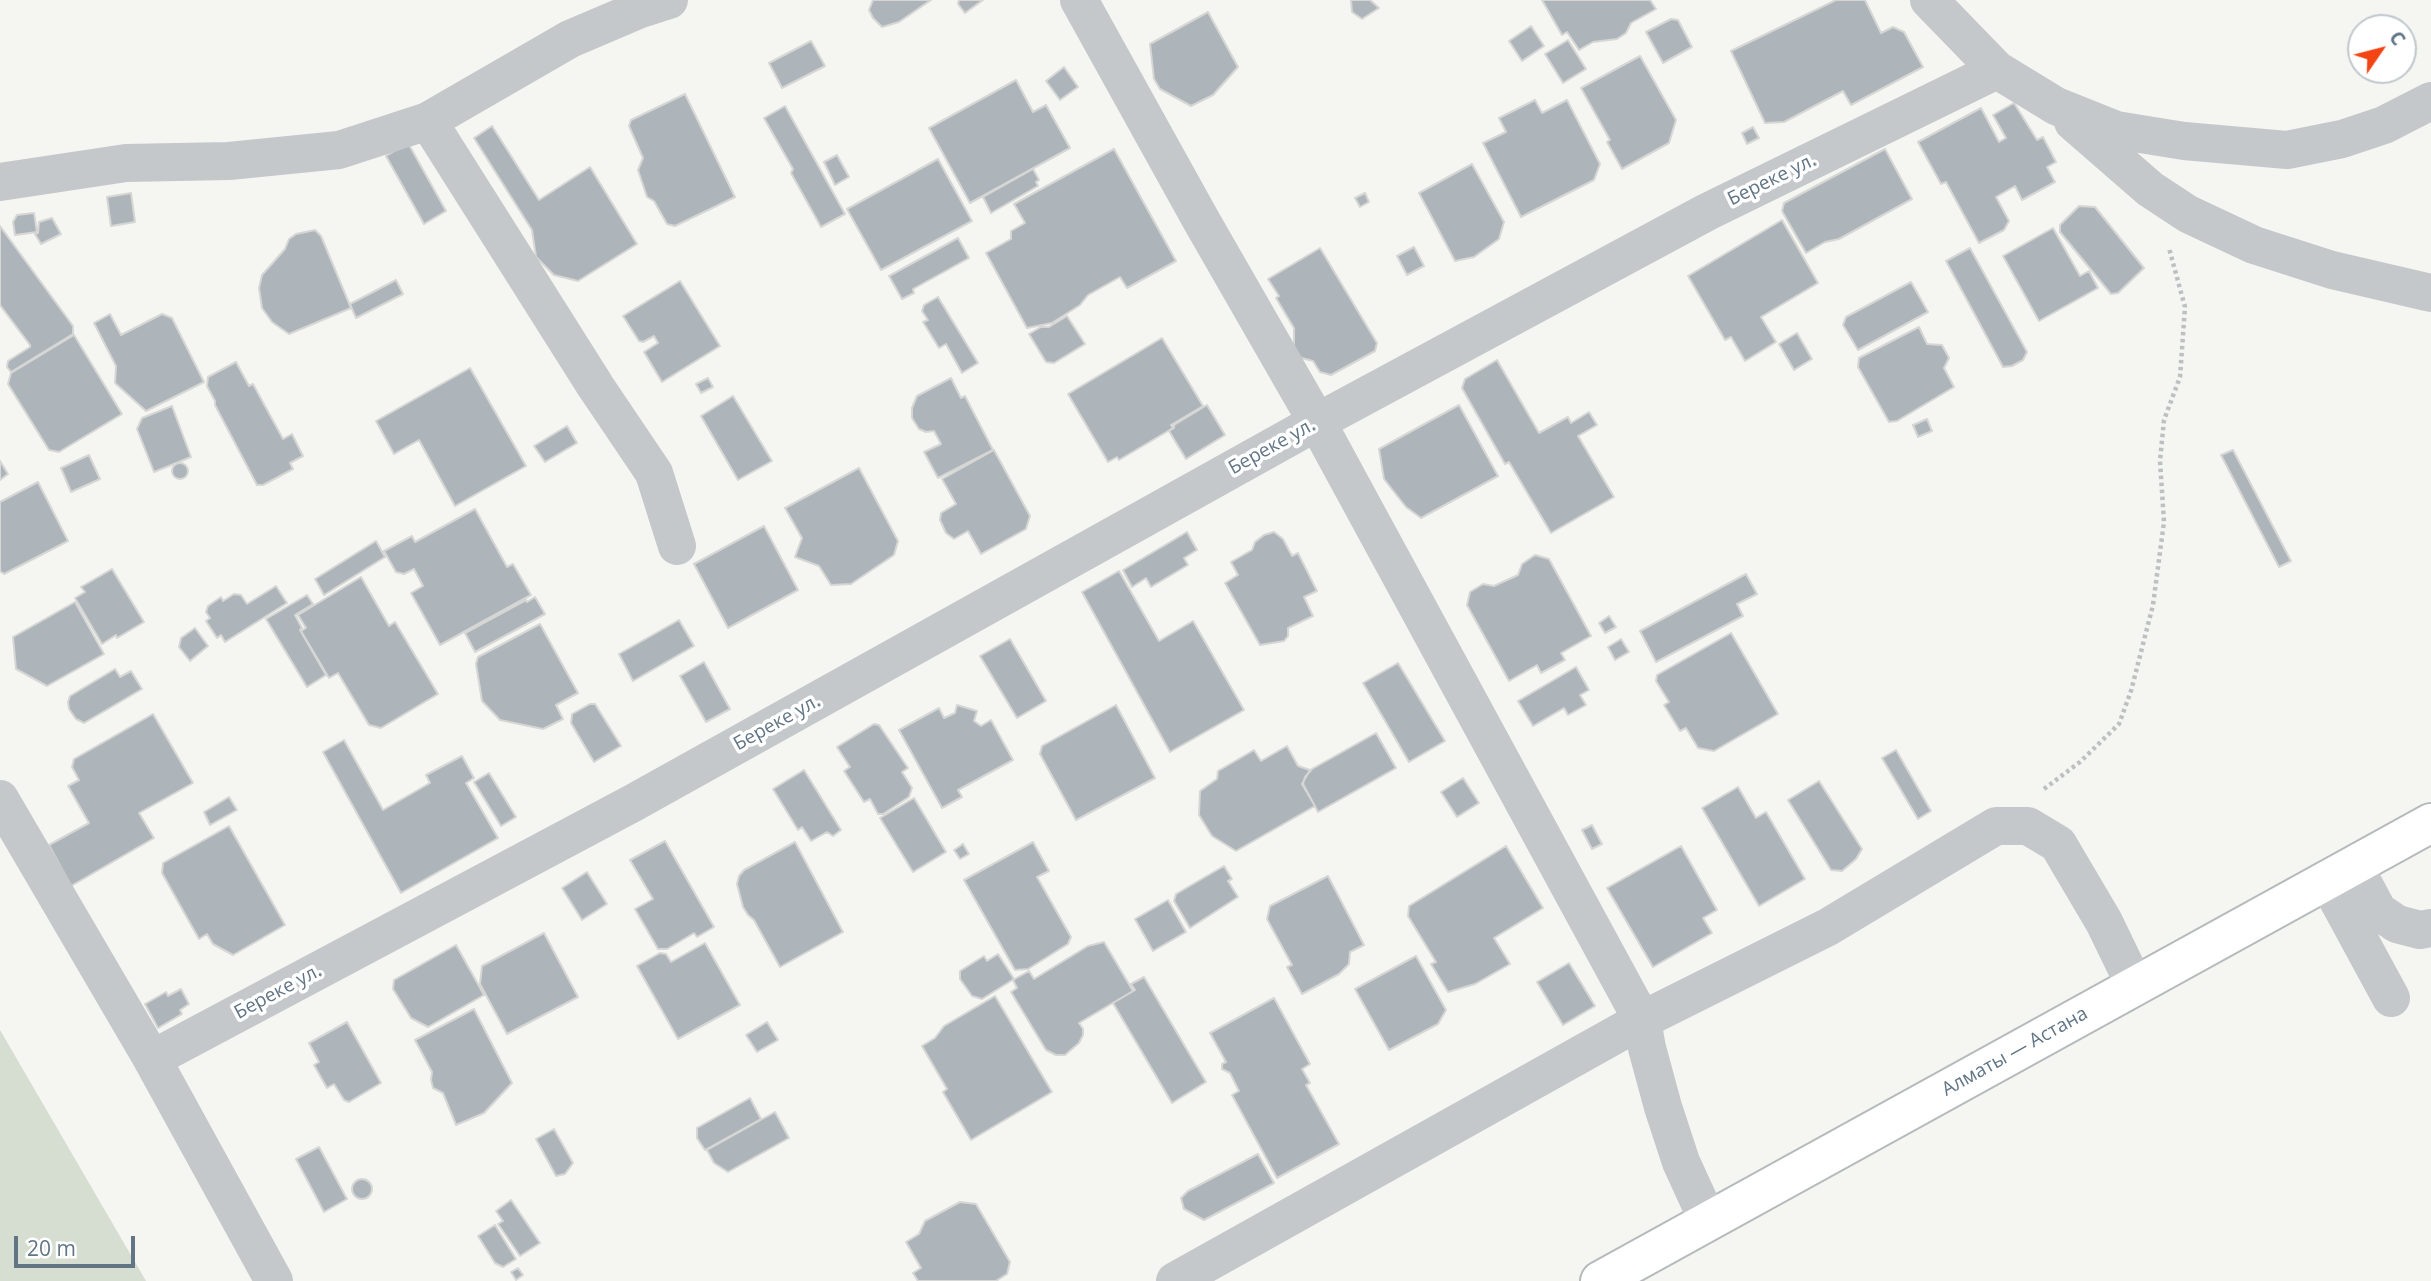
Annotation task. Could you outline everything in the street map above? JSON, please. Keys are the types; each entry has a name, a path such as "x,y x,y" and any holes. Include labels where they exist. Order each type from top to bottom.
{"highway":[{"name":"Алматы — Астана","path":"1600,1281 2431,824"}],"street":[{"path":"0,182 126,163 229,161 339,150 428,121 570,39 669,0"},
{"path":"1079,0 1317,422 1642,1020 1666,1118 1681,1162 1708,1221"},
{"path":"1928,0 1997,70 2056,106 2116,130 2184,141 2287,150 2342,139 2384,125 2431,102"},
{"name":"Береке ул.","path":"152,1059 633,803 1317,422 1707,212 1997,70"},
{"path":"2056,106 2150,189 2188,214 2254,244 2332,270 2431,293"},
{"path":"428,121 589,376 654,473 677,546"},
{"path":"0,799 152,1059 274,1281"},
{"path":"1175,1281 1642,1020 1828,927 1996,826 2028,826 2058,844 2104,922 2135,986"},
{"path":"2340,873 2378,911 2397,924 2420,930 2431,928"},
{"path":"2340,873 2391,998"}],"path":[{"path":"1996,826 2080,762 2119,724 2131,691 2153,605 2164,523 2160,461 2164,420 2180,377 2185,307 2150,189"}],"shaded area":[{"path":"0,1030 146,1281 0,1281"}],"building":[{"path":"873,0 931,0 899,22 882,27 869,10"},
{"path":"959,0 983,0 965,13 958,4"},
{"path":"1351,0 1370,0 1379,8 1362,19 1352,12"},
{"path":"1542,0 1650,0 1656,9 1631,23 1626,33 1617,39 1593,42 1579,50 1567,32 1562,35"},
{"path":"1836,0 1865,0 1881,33 1893,27 1904,32 1923,67 1851,105 1843,91 1784,122 1765,123 1731,51"},
{"path":"1208,12 1238,67 1213,95 1191,106 1160,89 1154,79 1150,44"},
{"path":"1671,19 1678,20 1692,47 1663,63 1646,32"},
{"path":"1531,26 1544,46 1522,61 1509,41"},
{"path":"1568,40 1586,69 1563,83 1545,54"},
{"path":"811,41 825,66 782,88 769,63"},
{"path":"1640,56 1676,120 1669,143 1622,169 1607,142 1610,140 1581,88"},
{"path":"1064,67 1078,87 1060,100 1046,81"},
{"path":"1016,80 1033,112 1046,105 1070,148 970,203 929,128"},
{"path":"685,94 735,197 675,226 667,224 654,201 647,197 638,170 643,158 629,126 631,120"},
{"path":"1535,100 1542,113 1567,100 1600,164 1594,180 1521,217 1483,143 1506,132 1499,118"},
{"path":"2014,103 2037,140 2043,137 2056,162 2047,167 2055,182 2022,200 2015,186 1996,197 2009,221 2004,230 1979,243 1946,182 1941,184 1918,142 1981,108 1999,142 2006,138 1993,115"},
{"path":"785,106 845,214 821,227 764,118"},
{"path":"492,126 539,200 590,167 637,244 578,281 554,275 536,257 532,230 474,138"},
{"path":"1753,127 1759,138 1747,144 1742,133"},
{"path":"408,143 446,211 424,224 386,156"},
{"path":"1114,149 1176,261 1127,288 1120,277 1088,295 1080,305 1052,323 1027,328 986,253 1011,239 1011,231 1025,223 1014,204"},
{"path":"1885,149 1912,199 1839,239 1825,242 1806,253 1782,211 1784,203"},
{"path":"837,155 849,177 835,185 824,162"},
{"path":"938,159 972,221 881,270 847,209"},
{"path":"1472,164 1504,222 1499,239 1474,257 1455,261 1419,193"},
{"path":"1033,169 1039,180 1036,182 1038,186 991,213 983,197"},
{"path":"131,193 135,222 111,226 107,197"},
{"path":"1365,193 1369,202 1360,207 1355,198"},
{"path":"2079,206 2095,207 2144,268 2118,293 2111,294 2060,232 2060,225"},
{"path":"34,213 37,232 15,235 13,222 17,215"},
{"path":"52,218 61,234 41,244 35,234 38,233 39,222"},
{"path":"1782,220 1818,283 1761,317 1776,342 1745,361 1731,337 1725,340 1688,276"},
{"path":"0,226 73,326 73,334 11,372 7,367 8,361 30,345 0,305"},
{"path":"2053,228 2080,276 2089,271 2098,288 2039,321 2003,256"},
{"path":"315,230 321,236 351,308 289,334 272,322 262,308 259,288 262,275 285,249 289,239 296,234"},
{"path":"958,238 969,258 913,289 914,293 902,299 889,276"},
{"path":"1414,247 1424,266 1407,275 1397,256"},
{"path":"1320,248 1377,343 1375,351 1331,375 1320,372 1313,361 1294,356 1294,328 1268,279"},
{"path":"1970,248 2027,352 2023,360 2012,366 2003,367 1946,261"},
{"path":"396,280 403,294 356,318 350,304"},
{"path":"680,281 720,346 662,382 644,352 658,343 654,336 643,342 639,341 623,316"},
{"path":"1911,282 1928,312 1858,350 1843,325 1846,317"},
{"path":"938,297 978,363 962,373 946,344 939,348 923,322 928,320 922,311 924,305"},
{"path":"110,314 121,335 162,314 172,318 204,382 146,411 115,383 116,366 94,323"},
{"path":"1067,316 1085,344 1054,363 1046,362 1029,334 1041,327 1049,327"},
{"path":"1919,327 1927,344 1942,345 1949,358 1944,368 1954,387 1897,421 1889,422 1858,367 1859,358"},
{"path":"1797,333 1812,359 1794,370 1779,344"},
{"path":"74,335 122,414 59,452 49,450 8,384 11,373"},
{"path":"1162,338 1203,406 1171,425 1173,428 1119,460 1117,457 1108,462 1068,394"},
{"path":"1497,360 1539,433 1568,417 1571,423 1589,412 1597,425 1578,436 1614,497 1551,533 1509,462 1505,464 1462,388 1465,379"},
{"path":"236,362 249,386 253,384 283,439 292,434 303,456 290,463 293,469 263,485 257,485 207,386 208,377"},
{"path":"470,368 526,466 455,506 419,440 394,454 376,421"},
{"path":"708,378 713,387 701,393 696,384"},
{"path":"951,378 961,398 965,396 993,450 938,478 924,452 941,444 934,431 919,429 912,418 912,408 917,396"},
{"path":"733,396 772,461 738,480 701,416"},
{"path":"1207,405 1225,435 1186,459 1169,431 1174,425"},
{"path":"1459,405 1498,476 1421,518 1406,507 1384,479 1379,449"},
{"path":"172,406 191,457 154,472 137,429 142,418"},
{"path":"1927,419 1932,431 1918,437 1913,425"},
{"path":"567,426 577,443 545,462 534,446"},
{"path":"994,450 1030,516 1026,529 981,554 968,531 954,539 946,533 940,520 941,513 956,504 942,479"},
{"path":"2233,450 2291,561 2279,567 2221,455"},
{"path":"89,455 100,479 71,492 61,468"},
{"path":"0,461 8,474 0,480"},
{"path":"180,463 188,471 180,479 172,471"},
{"path":"859,468 898,541 894,555 851,584 831,585 819,566 795,557 802,538 785,508"},
{"path":"38,482 68,541 4,574 0,571 0,502"},
{"path":"475,509 507,567 513,564 531,595 440,645 411,593 423,586 414,569 404,574 396,572 384,551 412,536 415,542"},
{"path":"764,526 798,590 728,628 694,564"},
{"path":"1187,532 1197,550 1184,558 1188,565 1151,587 1146,578 1132,587 1123,570"},
{"path":"1274,532 1283,539 1292,556 1298,553 1317,591 1304,597 1313,616 1288,628 1288,636 1284,641 1260,645 1225,583 1238,575 1231,562 1252,550 1255,542 1264,535"},
{"path":"376,541 385,557 324,595 315,579"},
{"path":"1535,555 1549,559 1591,636 1561,653 1565,660 1541,673 1537,665 1509,681 1467,605 1470,592 1483,584 1494,586 1518,575 1522,564"},
{"path":"112,569 144,622 102,644 75,598 85,592 81,587"},
{"path":"1119,571 1159,641 1193,621 1244,710 1170,752 1082,592"},
{"path":"1746,574 1757,594 1737,604 1743,616 1656,662 1640,631"},
{"path":"361,577 389,626 395,622 438,694 381,728 369,725 338,673 329,678 301,631 306,628 298,615"},
{"path":"276,586 287,603 225,642 221,635 217,638 206,621 210,618 206,612 208,606 221,597 223,601 234,594 241,595 247,604"},
{"path":"307,595 313,604 295,615 302,628 300,630 326,675 307,687 266,619"},
{"path":"535,597 545,614 475,652 465,633"},
{"path":"75,602 104,654 47,686 16,669 13,637"},
{"path":"1609,616 1616,627 1605,633 1599,623"},
{"path":"679,620 694,646 633,681 619,654"},
{"path":"540,624 578,693 556,705 563,719 543,729 500,720 482,701 476,664 478,657"},
{"path":"195,628 208,646 190,661 179,647 181,638"},
{"path":"1731,633 1778,714 1714,751 1698,748 1686,728 1680,731 1664,705 1669,702 1656,681 1657,675"},
{"path":"1010,639 1046,701 1017,718 980,656"},
{"path":"1621,639 1629,652 1615,660 1608,647"},
{"path":"704,662 730,709 706,722 680,676"},
{"path":"1398,663 1445,741 1409,762 1363,683"},
{"path":"1576,667 1589,690 1580,695 1586,705 1568,715 1564,708 1533,726 1518,701"},
{"path":"115,669 120,677 131,671 142,689 84,723 76,719 69,709 70,696"},
{"path":"595,704 621,746 594,762 571,723 572,714"},
{"path":"957,705 977,711 974,721 981,726 991,720 1013,760 958,790 962,797 942,808 899,730 939,708 944,718 955,713"},
{"path":"1116,705 1155,778 1076,820 1040,754 1042,746"},
{"path":"153,714 193,783 139,813 154,838 71,886 49,845 89,823 68,786 79,780 72,767 74,759"},
{"path":"874,724 879,725 908,768 902,772 912,788 909,797 883,814 878,814 870,799 864,802 844,771 850,767 837,747"},
{"path":"1376,733 1396,768 1318,812 1303,784 1305,777 1312,769"},
{"path":"344,740 383,810 430,783 426,775 462,756 474,778 466,783 498,838 401,893 323,752"},
{"path":"1287,746 1298,766 1310,770 1302,784 1315,806 1236,851 1212,836 1199,815 1200,791 1217,779 1218,771 1254,750 1261,761"},
{"path":"1896,750 1931,811 1918,819 1882,758"},
{"path":"804,770 841,830 833,836 827,832 811,841 802,827 798,830 773,789"},
{"path":"489,773 516,817 501,826 474,782"},
{"path":"1463,778 1479,803 1457,817 1441,792"},
{"path":"1819,781 1862,849 1856,859 1842,871 1831,870 1788,800"},
{"path":"1738,787 1756,818 1766,812 1805,879 1759,906 1702,808"},
{"path":"229,797 237,810 210,825 204,812"},
{"path":"914,798 946,852 913,872 880,818"},
{"path":"1592,825 1602,844 1592,849 1582,830"},
{"path":"229,826 285,925 233,955 213,944 207,934 199,939 162,873 163,863"},
{"path":"665,841 714,927 697,937 694,933 667,949 658,949 635,909 653,899 630,860"},
{"path":"795,842 843,932 780,967 754,920 743,907 737,884 744,870"},
{"path":"1033,842 1049,871 1037,877 1071,937 1068,944 1028,969 1015,970 964,880"},
{"path":"963,844 969,854 960,859 954,850"},
{"path":"1506,846 1543,908 1494,938 1510,964 1475,984 1448,992 1431,964 1436,962 1408,916 1409,906"},
{"path":"1681,846 1717,910 1703,918 1712,933 1653,967 1607,888"},
{"path":"1224,866 1232,879 1228,881 1238,897 1190,928 1174,901 1176,894"},
{"path":"587,872 607,904 582,920 562,888"},
{"path":"1328,876 1364,945 1350,952 1349,964 1339,974 1302,994 1287,967 1292,965 1267,919 1270,906"},
{"path":"1168,900 1186,932 1153,951 1135,919"},
{"path":"544,933 578,997 507,1034 480,984 482,966"},
{"path":"1104,942 1133,991 1079,1023 1083,1035 1079,1043 1065,1055 1056,1055 1046,1050 1011,992 1017,988 1013,980 1029,971 1034,979 1088,946"},
{"path":"705,943 740,1005 678,1039 637,966 660,953 666,954 671,962"},
{"path":"456,945 484,995 428,1027 411,1018 393,989 394,980"},
{"path":"998,954 1014,979 982,999 972,996 960,979 960,971 984,956 987,961"},
{"path":"1416,956 1446,1010 1438,1024 1389,1050 1355,989"},
{"path":"1569,963 1595,1006 1563,1025 1537,982"},
{"path":"1144,977 1206,1082 1172,1103 1113,1003 1135,990 1131,984"},
{"path":"181,989 189,1004 180,1010 182,1014 158,1028 145,1004 166,992 168,996"},
{"path":"995,996 1052,1092 971,1140 943,1092 947,1089 922,1046 935,1038 944,1026"},
{"path":"1274,998 1310,1064 1302,1069 1310,1083 1306,1085 1339,1144 1277,1178 1232,1095 1239,1091 1230,1073 1222,1069 1222,1064 1226,1062 1210,1033"},
{"path":"474,1009 512,1083 484,1113 456,1125 443,1093 433,1088 432,1072 415,1040"},
{"path":"347,1022 381,1083 349,1102 344,1100 334,1084 327,1088 314,1065 319,1062 309,1043"},
{"path":"767,1022 778,1040 757,1052 746,1035"},
{"path":"750,1098 761,1119 705,1150 697,1138 697,1128"},
{"path":"775,1112 789,1138 728,1172 714,1163 707,1150"},
{"path":"554,1129 573,1163 565,1174 556,1176 536,1139"},
{"path":"319,1147 347,1199 324,1212 296,1159"},
{"path":"1258,1154 1274,1183 1204,1220 1184,1209 1181,1198 1188,1191"},
{"path":"362,1179 369,1182 372,1189 369,1196 362,1199 355,1196 352,1189 355,1182"},
{"path":"511,1200 540,1243 520,1256 498,1224 503,1221 496,1211"},
{"path":"960,1202 976,1204 1010,1262 1007,1274 996,1281 918,1281 913,1273 921,1268 906,1242 919,1234 925,1221"},
{"path":"495,1225 516,1259 503,1267 495,1263 478,1236"},
{"path":"518,1268 523,1275 516,1280 511,1272"}]}
